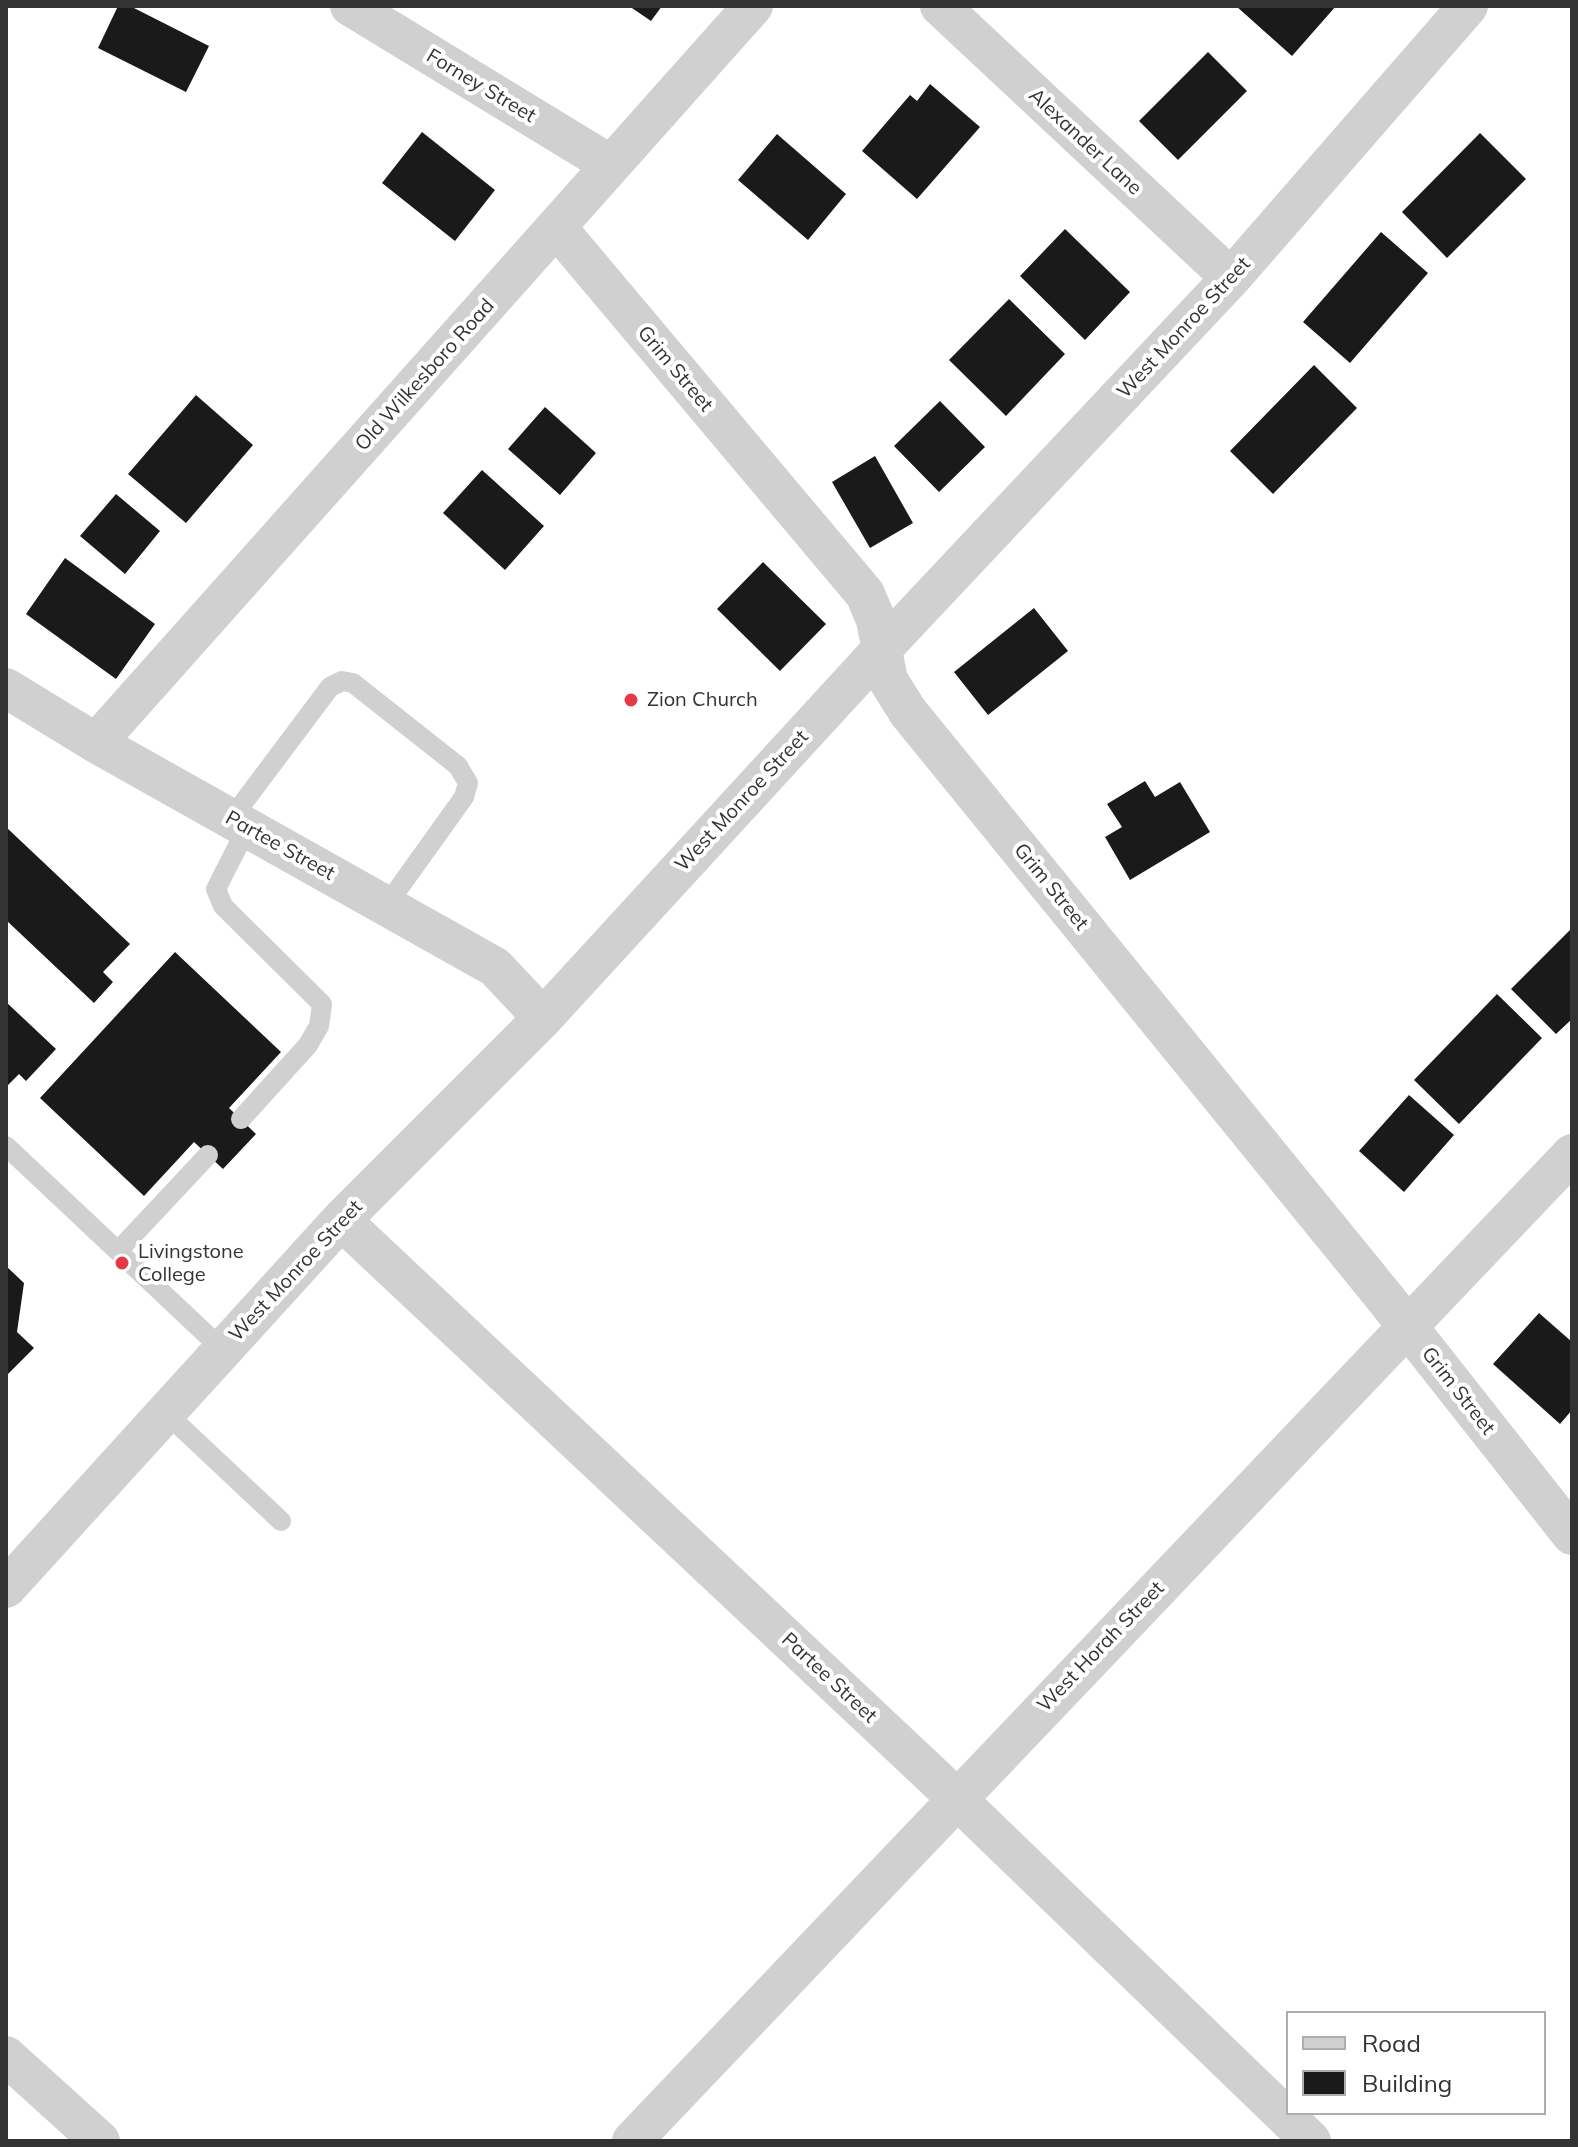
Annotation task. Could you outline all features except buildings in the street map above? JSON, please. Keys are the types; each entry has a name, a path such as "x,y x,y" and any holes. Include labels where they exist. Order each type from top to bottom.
{"street":[{"name":"Forney Street","path":"350,6 611,165"},
{"name":"Old Wilkesboro Road","path":"96,743 753,6"},
{"name":"Alexander Lane","path":"940,6 1231,278"},
{"name":"West Monroe Street","path":"6,1588 341,1220 543,1018 881,650 1231,278 1468,6"},
{"name":"Grim Street","path":"557,228 865,594 876,620 888,680 908,712 1572,1535"},
{"name":"Partee Street","path":"6,688 96,743 495,967 543,1018"},
{"name":"West Horah Street","path":"632,2141 1572,1154"},
{"name":"Partee Street","path":"341,1220 957,1799 1311,2141"},
{"path":"6,2056 100,2141"}],"lane":[{"path":"241,1119 308,1045 319,1026 322,1004 223,906 216,889 239,823 330,687 342,681 353,683 458,766 468,783 464,797 386,906"},
{"path":"6,1146 223,1350"},
{"path":"118,1251 208,1155"},
{"path":"166,1413 281,1521"}],"place":[{"name":"Zion Church","path":"631,700"},
{"name":"Livingstone College","path":"122,1263"}]}
